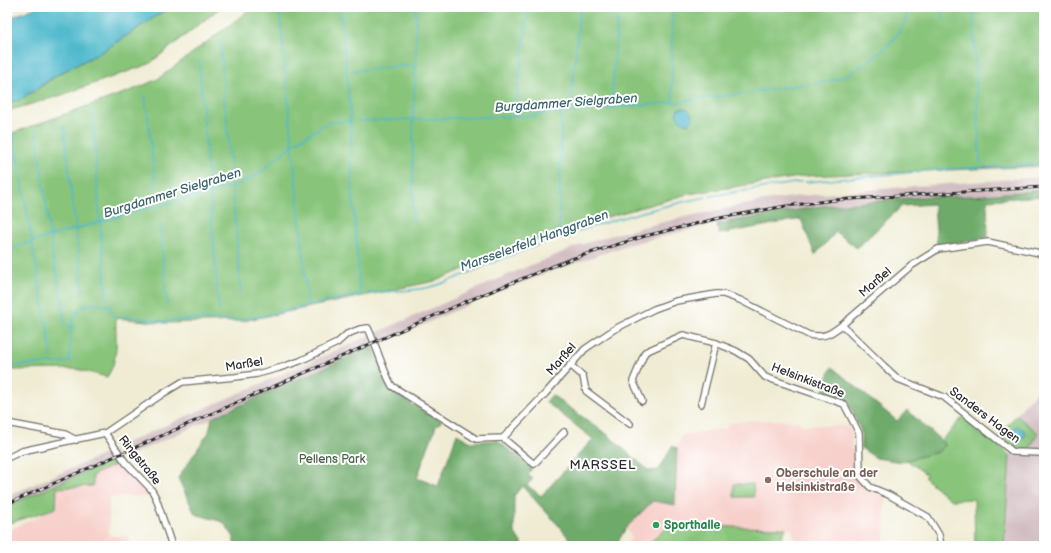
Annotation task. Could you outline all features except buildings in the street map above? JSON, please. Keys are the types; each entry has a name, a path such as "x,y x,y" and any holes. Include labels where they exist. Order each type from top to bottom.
{"street":[{"name":"Marßel","path":"105,433 164,392 182,382 257,374 280,368 337,343 347,334 360,329 368,328 374,340 386,375 392,386 476,439 502,438 585,349 613,330 654,309 676,300 716,294 729,296 740,300 809,335 820,337 830,333 842,325 911,266 938,249 988,242 1044,254"},
{"name":"Sanders Hagen","path":"842,325 898,378 944,396 1013,452 1044,453"},
{"name":"Helsinkistraße","path":"642,401 633,381 645,352 683,335 716,343 736,351 750,359 765,377 844,404 858,433 860,476 870,486 928,516 939,534 941,546"},
{"path":"701,404 716,343"},
{"path":"570,365 584,376 586,391 630,424"},
{"path":"7,423 65,434 77,440"},
{"path":"502,438 534,464 564,432"},
{"path":"7,458 22,450 77,440 105,433"},
{"name":"Ringstraße","path":"105,433 129,466 151,488 156,498 172,546"}],"shaded area":[{"path":"1044,177 1044,190 973,196 923,197 776,213 705,226 627,245 541,275 472,303 128,456 119,446 512,273 580,245 623,232 757,202 799,196"},
{"path":"1044,383 1044,546 1004,546 1010,455 1015,449 1029,449 1038,433 1016,415"},
{"name":"Oberschule an der Helsinkistraße","path":"753,420 800,421 800,425 848,426 852,434 852,448 855,451 855,470 867,490 885,497 884,546 801,546 796,541 792,529 686,526 673,523 646,546 623,546 632,538 626,528 653,501 675,505 677,448 682,435 727,428 728,424"},
{"path":"114,450 118,460 7,508 7,496"},
{"path":"119,463 143,485 151,496 109,497 109,536 130,536 130,546 7,546 7,531 56,508 57,488 93,486 93,475"}],"green space":[{"path":"170,7 221,7 149,64 56,97 7,111 7,103 34,92 60,73 100,53"},
{"path":"253,7 1044,7 1044,166 806,176 688,194 558,231 435,281 243,321 166,323 116,318 114,362 107,377 76,369 7,370 7,135 135,89 158,79"},
{"path":"1044,190 1044,196 987,200 988,237 937,246 934,204 902,206 857,248 836,232 815,255 801,219 719,234 717,224 822,206 923,197 973,196"},
{"name":"Pellens Park","path":"373,346 390,388 416,407 442,421 436,426 417,478 438,486 457,434 471,442 497,440 532,468 528,475 533,479 527,485 541,496 593,439 546,402 552,395 608,435 649,471 659,470 672,446 677,448 675,505 653,501 626,528 616,545 617,546 575,546 559,526 522,486 514,496 514,531 523,546 234,546 234,537 223,522 195,514 178,478 209,432 212,418"},
{"path":"832,367 897,421 907,410 946,445 938,452 902,462 876,458 861,448 861,431 847,400 823,393"},
{"path":"1016,415 1038,433 1029,450 1015,449 999,436"},
{"path":"964,416 1010,455 1004,546 975,546 974,499 951,500 924,477 927,475 907,460 938,452 945,446 941,441"},
{"path":"115,459 119,463 93,475 93,486 57,488 56,508 7,524 7,506"},
{"path":"734,484 753,484 754,497 734,497"},
{"path":"672,523 686,526 786,528 777,546 646,546"}],"water":[{"path":"37,7 170,7 100,53 60,73 18,101 7,103 7,19"},
{"path":"678,109 688,109 693,117 692,121 688,124 680,120 676,113"},
{"path":"1017,426 1024,430 1026,434 1023,439 1019,439 1013,433 1013,429"}],"waterway":[{"path":"279,7 308,306"},
{"path":"340,7 350,110 352,186 360,294"},
{"path":"413,222 413,119 416,58 416,7"},
{"path":"515,116 528,7"},
{"path":"571,101 580,7"},
{"path":"611,108 618,7"},
{"path":"672,7 672,103"},
{"name":"Burgdammer Sielgraben","path":"779,88 830,81 852,72 878,53 897,35 901,29 909,7"},
{"path":"943,7 943,19"},
{"path":"973,7 980,163"},
{"path":"220,41 241,294"},
{"path":"199,61 219,310"},
{"path":"353,71 402,66 416,67"},
{"name":"Burgdammer Sielgraben","path":"357,121 524,116 678,102 776,89"},
{"path":"145,95 156,187"},
{"path":"559,237 561,113"},
{"path":"93,114 107,300"},
{"name":"Burgdammer Sielgraben","path":"7,249 147,208 168,204 240,184 259,173 292,145 320,127 330,122 351,121"},
{"path":"64,126 83,294"},
{"path":"36,130 53,257 62,300 65,326 72,327"},
{"name":"Burgdammer Sielgraben","path":"13,132 52,356"},
{"name":"Marsselerfeld Hanggraben","path":"932,170 1044,164"},
{"name":"Marsselerfeld Hanggraben","path":"805,182 927,171"},
{"name":"Marsselerfeld Hanggraben","path":"710,196 801,182"},
{"name":"Marsselerfeld Hanggraben","path":"368,293 409,290 434,286 519,252 588,228 635,214 706,197"},
{"path":"160,223 167,304"},
{"name":"Marsselerfeld Hanggraben","path":"7,365 69,362 72,322 81,307 91,304 110,305 112,315 165,321 199,319 242,320 362,294"}],"railway":[{"path":"7,504 465,302 568,260 645,236 720,218 786,206 835,200 1044,187"}],"place":[{"name":"Oberschule an der Helsinkistraße","path":"768,480"},
{"name":"Sporthalle","path":"656,525"}],"district":[{"name":"MARSSEL","path":"603,464"}]}
